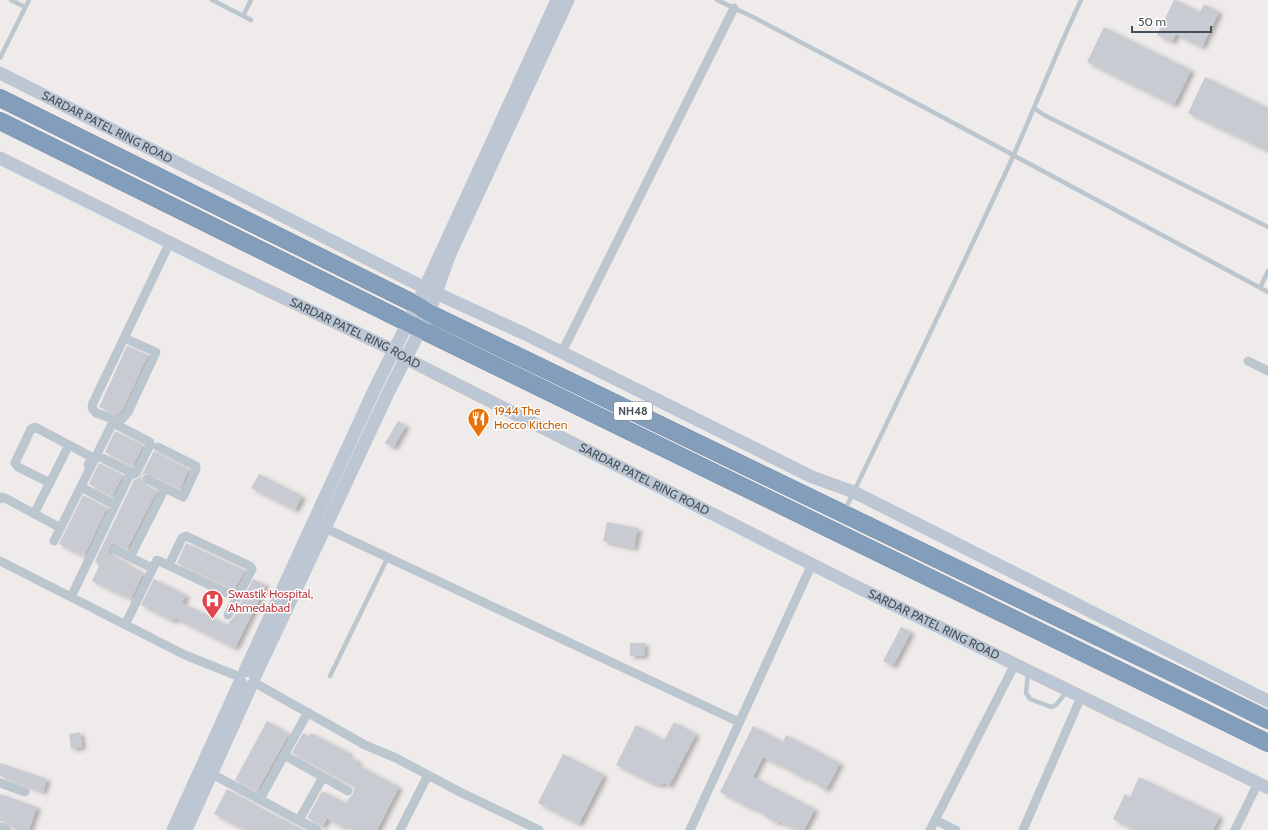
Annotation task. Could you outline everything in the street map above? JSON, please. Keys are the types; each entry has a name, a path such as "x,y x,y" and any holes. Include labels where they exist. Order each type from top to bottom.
{"highway":[{"name":"SARDAR PATEL RING ROAD","path":"0,98 423,309 1268,720"},
{"name":"NH48","path":"0,121 414,326 1268,743"}],"street":[{"path":"172,830 325,528 405,358 414,326 423,309 557,0"},
{"path":"430,290 449,256 568,0"},
{"path":"562,352 734,8"},
{"name":"SARDAR PATEL RING ROAD","path":"0,73 430,290 562,352 812,478 854,492 1268,701"},
{"name":"SARDAR PATEL RING ROAD","path":"2,162 393,350 405,358 812,564 1263,786"},
{"path":"124,338 156,352 128,412 122,419 115,420 96,413 92,408 92,402 170,242"},
{"path":"186,830 212,774 248,679 376,386 393,350 414,326"},
{"path":"1248,361 1268,371"},
{"path":"50,483 16,465 15,461 31,429 34,427 90,456 91,459 57,526 52,539 112,424 114,423 150,442 150,445 136,473 134,474 96,455"},
{"path":"34,514 69,445"},
{"path":"147,478 183,497 197,468 196,466 158,447"},
{"path":"71,597 131,472"},
{"path":"80,487 115,504"},
{"path":"130,557 166,488"},
{"path":"0,499 2,497 6,498 57,526"},
{"path":"325,528 739,722"},
{"path":"169,565 182,538 188,536 250,566 251,571 228,615"},
{"path":"114,549 152,568"},
{"path":"125,625 157,560 237,598"},
{"path":"0,561 185,655 248,679 365,745 396,758 460,792 539,830"},
{"path":"690,830 812,564"},
{"path":"930,830 1015,664"},
{"path":"1024,830 1081,697"},
{"path":"260,799 308,712"},
{"path":"284,755 348,791"},
{"path":"212,774 317,830"},
{"path":"400,830 428,775"},
{"path":"299,820 323,777"},
{"path":"0,783 25,792"},
{"path":"1235,830 1263,786"},
{"path":"935,820 956,830"},
{"path":"0,828 7,830"}],"lane":[{"path":"11,0 25,7"},
{"path":"0,58 28,0"},
{"path":"212,0 251,20"},
{"path":"243,16 251,0"},
{"path":"717,0 753,17 1014,155 1268,292"},
{"path":"843,513 1014,155 1081,0"},
{"path":"1034,108 1044,115 1268,227"},
{"path":"1260,288 1268,271"},
{"path":"330,676 388,558"},
{"path":"1028,671 1026,693 1030,699 1051,707 1056,705 1068,690"}],"building":[{"path":"1174,0 1200,12 1204,4 1219,12 1202,47 1176,34 1172,42 1157,35"},
{"path":"1104,27 1191,70 1174,105 1087,62"},
{"path":"1205,77 1268,108 1268,151 1188,113"},
{"path":"127,346 148,355 123,409 116,414 99,407"},
{"path":"398,421 406,426 393,448 385,443"},
{"path":"115,431 143,445 133,466 105,452"},
{"path":"154,451 189,469 180,489 150,474 143,474 141,479 142,483 157,491 127,549 114,543 109,547 109,552 111,554 143,574 131,599 92,581 99,566 95,561 134,480 141,476"},
{"path":"99,463 123,475 112,497 89,484"},
{"path":"259,474 302,496 295,510 251,488"},
{"path":"83,495 107,508 84,556 59,544"},
{"path":"607,522 638,528 634,548 603,541"},
{"path":"186,543 244,570 234,590 177,563"},
{"path":"154,579 186,595 182,603 228,625 253,579 266,585 235,648 175,618 173,621 141,605"},
{"path":"901,627 911,632 893,666 883,661"},
{"path":"630,643 645,643 644,656 630,656"},
{"path":"267,721 289,734 257,791 235,780"},
{"path":"674,722 696,734 669,786 664,783 660,785 652,783 616,765 636,725 664,740"},
{"path":"753,726 783,742 786,735 840,763 826,790 819,786 820,785 804,777 803,778 779,764 763,757 753,777 815,809 804,830 797,830 779,821 778,823 753,808 752,809 720,792"},
{"path":"80,732 82,747 71,749 69,734"},
{"path":"303,733 309,736 311,733 349,753 348,756 358,761 356,764 399,787 377,830 353,830 344,825 343,827 327,818 322,828 320,825 307,818 322,791 346,803 353,794 355,787 292,753"},
{"path":"563,754 604,775 579,824 538,803"},
{"path":"0,763 47,779 43,792 0,776"},
{"path":"1139,777 1220,816 1213,830 1135,830 1113,819 1125,794 1130,797"},
{"path":"227,789 304,830 246,830 214,814"},
{"path":"0,794 37,807 29,830 18,830 9,824 0,821"}],"place":[{"name":"1944 The Hocco Kitchen","path":"478,438"},
{"name":"Swastik Hospital, Ahmedabad","path":"213,620"}]}
